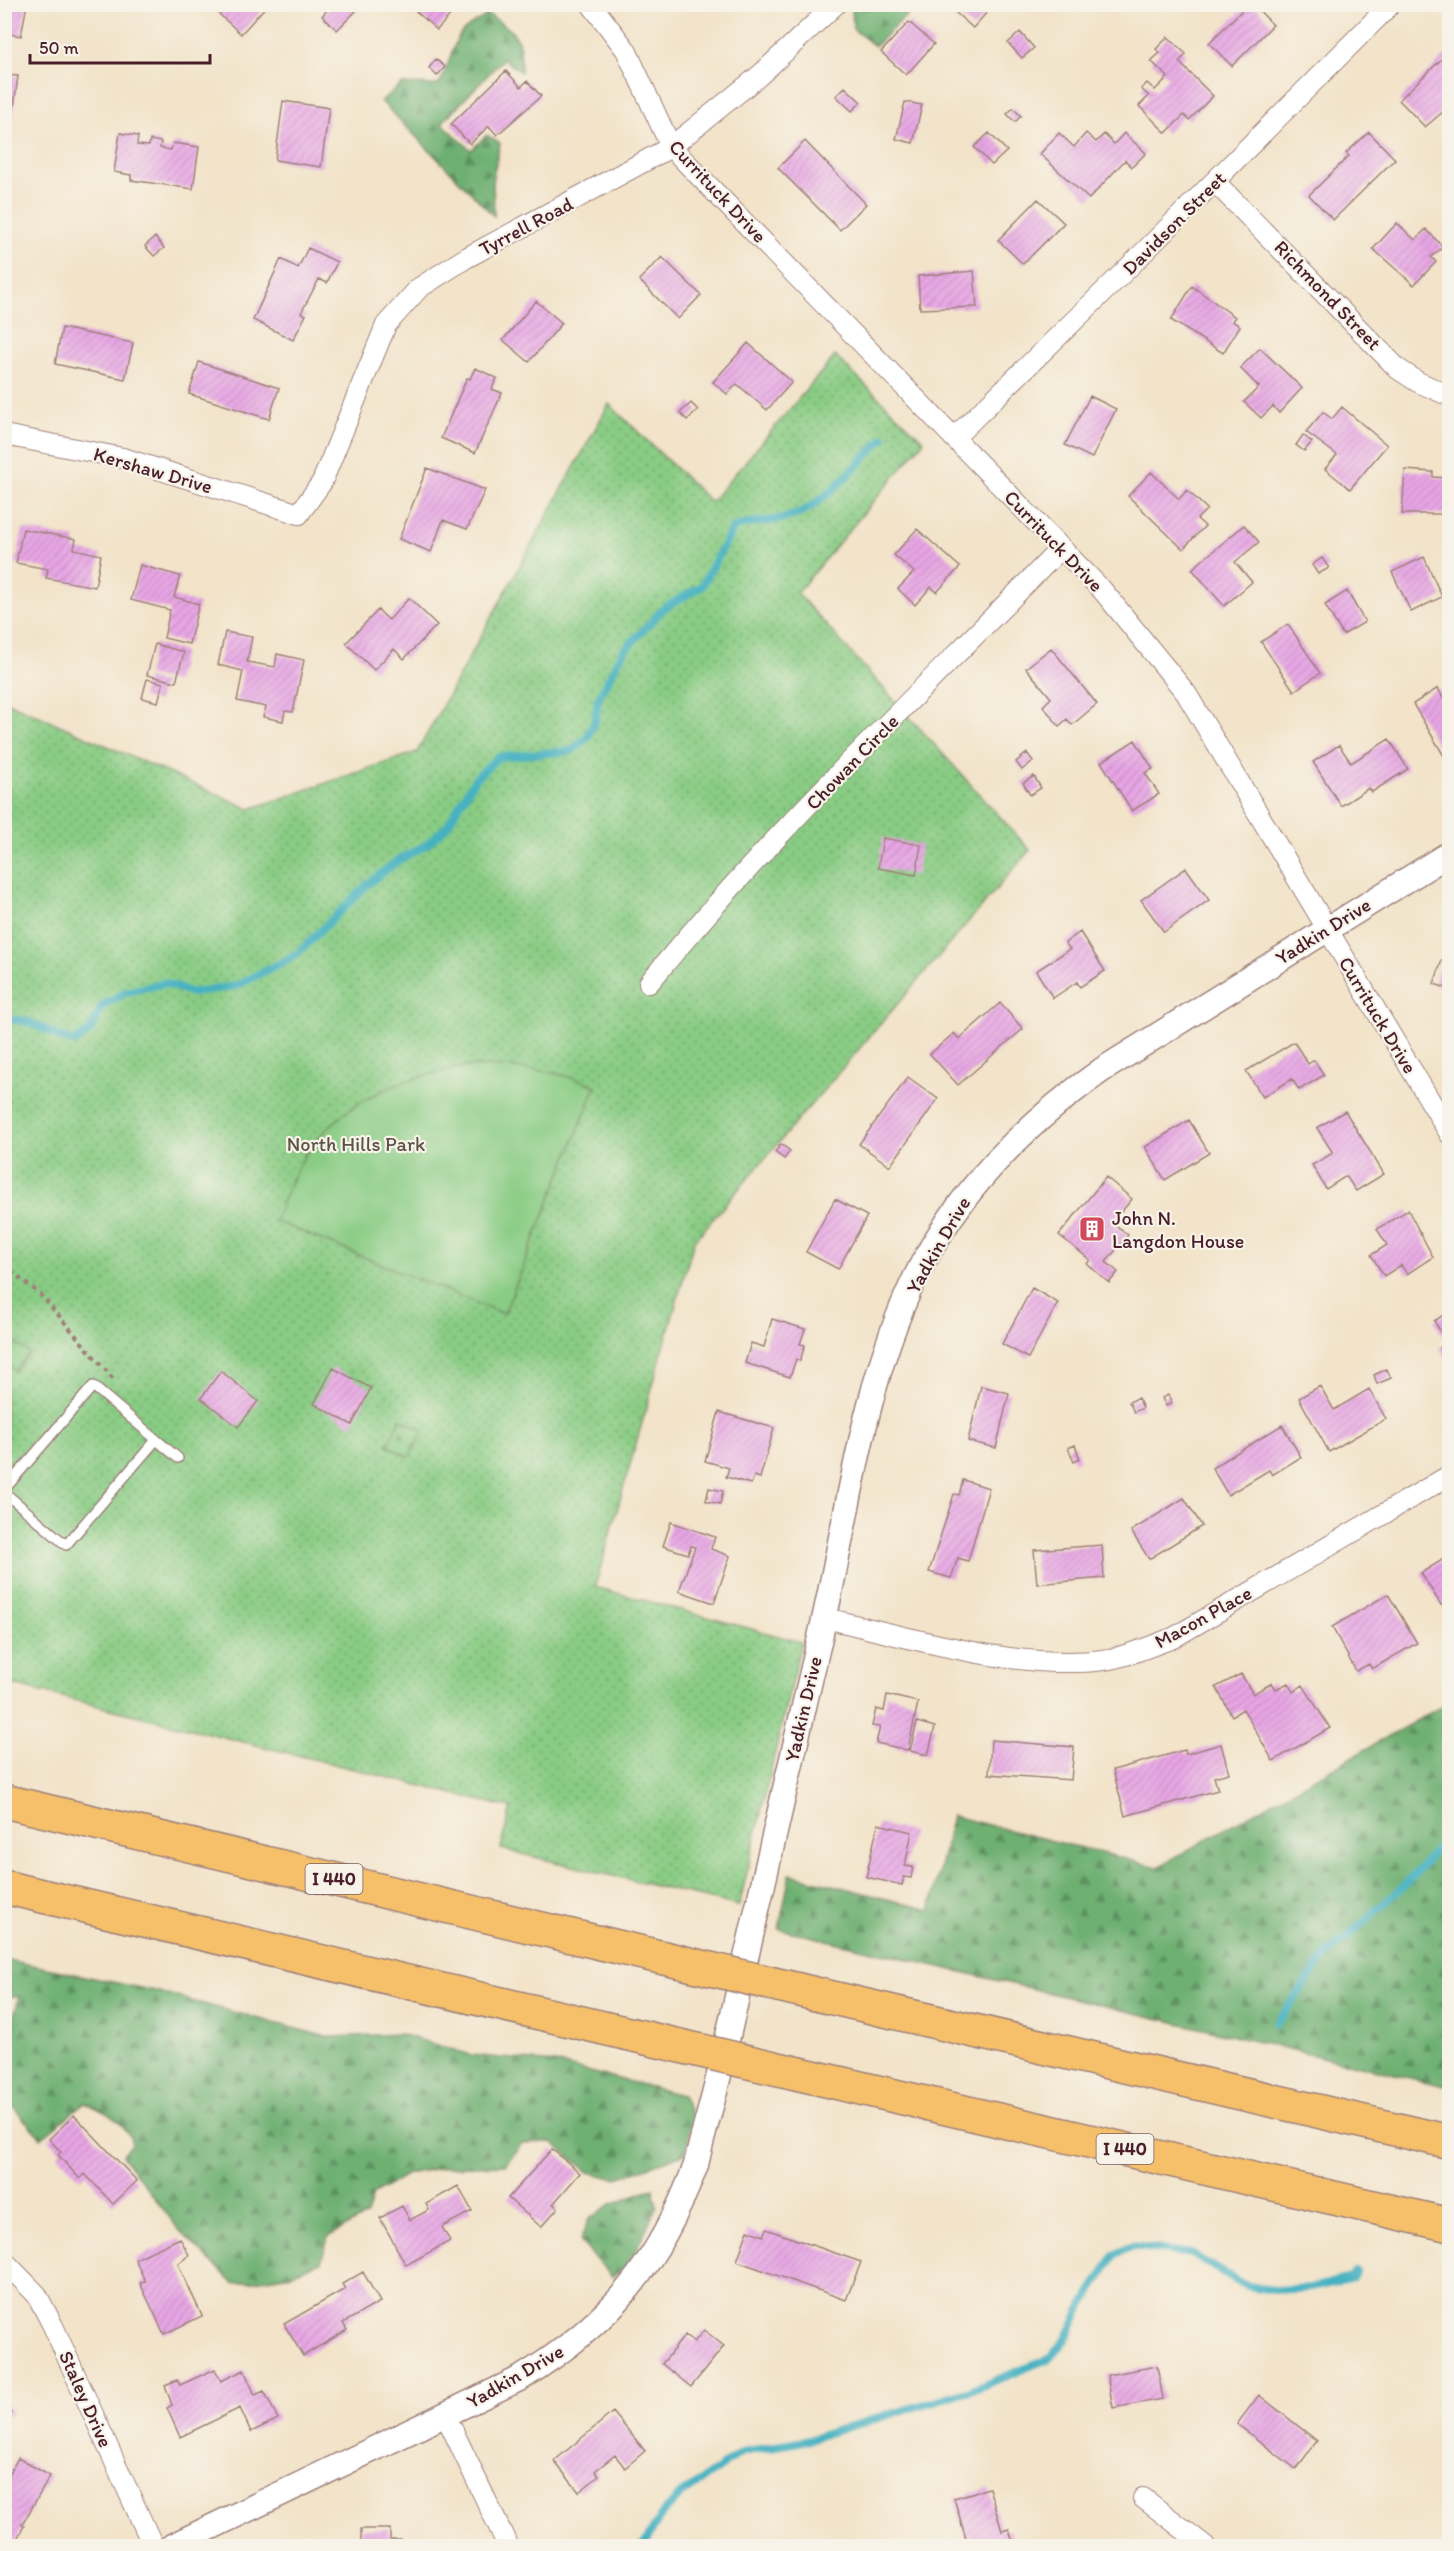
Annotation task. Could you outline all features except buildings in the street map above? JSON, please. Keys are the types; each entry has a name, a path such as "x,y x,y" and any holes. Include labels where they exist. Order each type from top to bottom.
{"highway":[{"name":"I 440","path":"4,1801 1449,2142"},
{"name":"I 440","path":"4,1887 1449,2225"}],"street":[{"name":"Currituck Drive","path":"591,4 626,50 671,147 1103,591 1186,693 1449,1134"},
{"name":"Tyrrell Road","path":"299,514 322,482 386,325 418,288 466,258 671,147 760,75 836,4"},
{"name":"Davidson Street","path":"954,438 1215,182 1391,4"},
{"name":"Richmond Street","path":"1215,182 1398,369 1418,382 1449,396"},
{"name":"Kershaw Drive","path":"4,435 123,458 299,514"},
{"name":"Chowan Circle","path":"649,983 691,932 802,814 1061,548"},
{"name":"Yadkin Drive","path":"172,2547 521,2378 556,2356 584,2334 621,2299 657,2252 680,2209 696,2165 711,2110 825,1618 864,1421 882,1359 916,1277 951,1216 999,1155 1069,1093 1449,853"},
{"name":"Macon Place","path":"825,1618 1040,1662 1104,1660 1129,1654 1173,1638 1449,1474"},
{"name":"Staley Drive","path":"4,2261 37,2295 153,2547"},
{"path":"445,2414 508,2547"},
{"path":"1143,2498 1205,2547"}],"lane":[{"path":"156,1440 66,1545 4,1491 93,1386 156,1440 177,1458"}],"path":[{"path":"4,1266 40,1294 86,1344"}],"green space":[{"path":"914,4 915,7 875,46 853,29 852,5"},
{"path":"488,14 506,26 516,37 520,50 521,72 503,59 442,123 471,150 487,135 500,143 493,177 494,216 381,101 402,84 438,85 461,33"},
{"name":"North Hills Park","path":"835,356 924,441 797,593 1030,850 694,1241 595,1587 801,1642 739,1906 501,1849 511,1808 5,1683 5,701 250,809 417,752 609,404 711,502"},
{"path":"473,1066 536,1070 566,1076 596,1086 504,1314 275,1221 290,1183 305,1155 327,1129 344,1114 363,1101 405,1082"},
{"path":"4,1335 29,1353 15,1371 5,1362"},
{"path":"401,1419 424,1431 409,1457 387,1445"},
{"path":"1449,1702 1449,2087 779,1929 790,1874 930,1910 952,1816 1158,1867"},
{"path":"4,1959 155,1991 327,2037 400,2034 471,2055 555,2063 682,2095 692,2116 686,2153 615,2179 589,2172 551,2142 522,2143 505,2165 445,2167 407,2174 373,2195 367,2215 328,2237 321,2262 286,2276 234,2284 179,2230 122,2155 132,2144 126,2130 114,2118 85,2103 41,2138 10,2104 5,2077 13,2043 13,2017 20,1996 5,1997"},
{"path":"653,2188 657,2206 627,2266 612,2277 580,2241 589,2219 611,2204"}],"waterway":[{"path":"4,1021 31,1023 75,1042 90,1031 102,1006 126,992 165,983 192,993 236,986 296,955 368,884 397,861 426,845 447,826 475,779 498,757 571,751 587,738 595,721 598,699 623,652 664,608 702,586 733,528 785,518 805,510 841,482 884,438"},
{"path":"1276,2024 1323,1959 1408,1882 1450,1833"},
{"path":"643,2546 662,2514 678,2497 742,2452 799,2442 977,2388 1050,2358 1066,2339 1082,2307 1114,2255 1132,2246 1191,2254 1247,2286 1274,2290 1311,2288 1352,2278 1356,2272"}],"place":[{"name":"John N. Langdon House","path":"1092,1229"}]}
